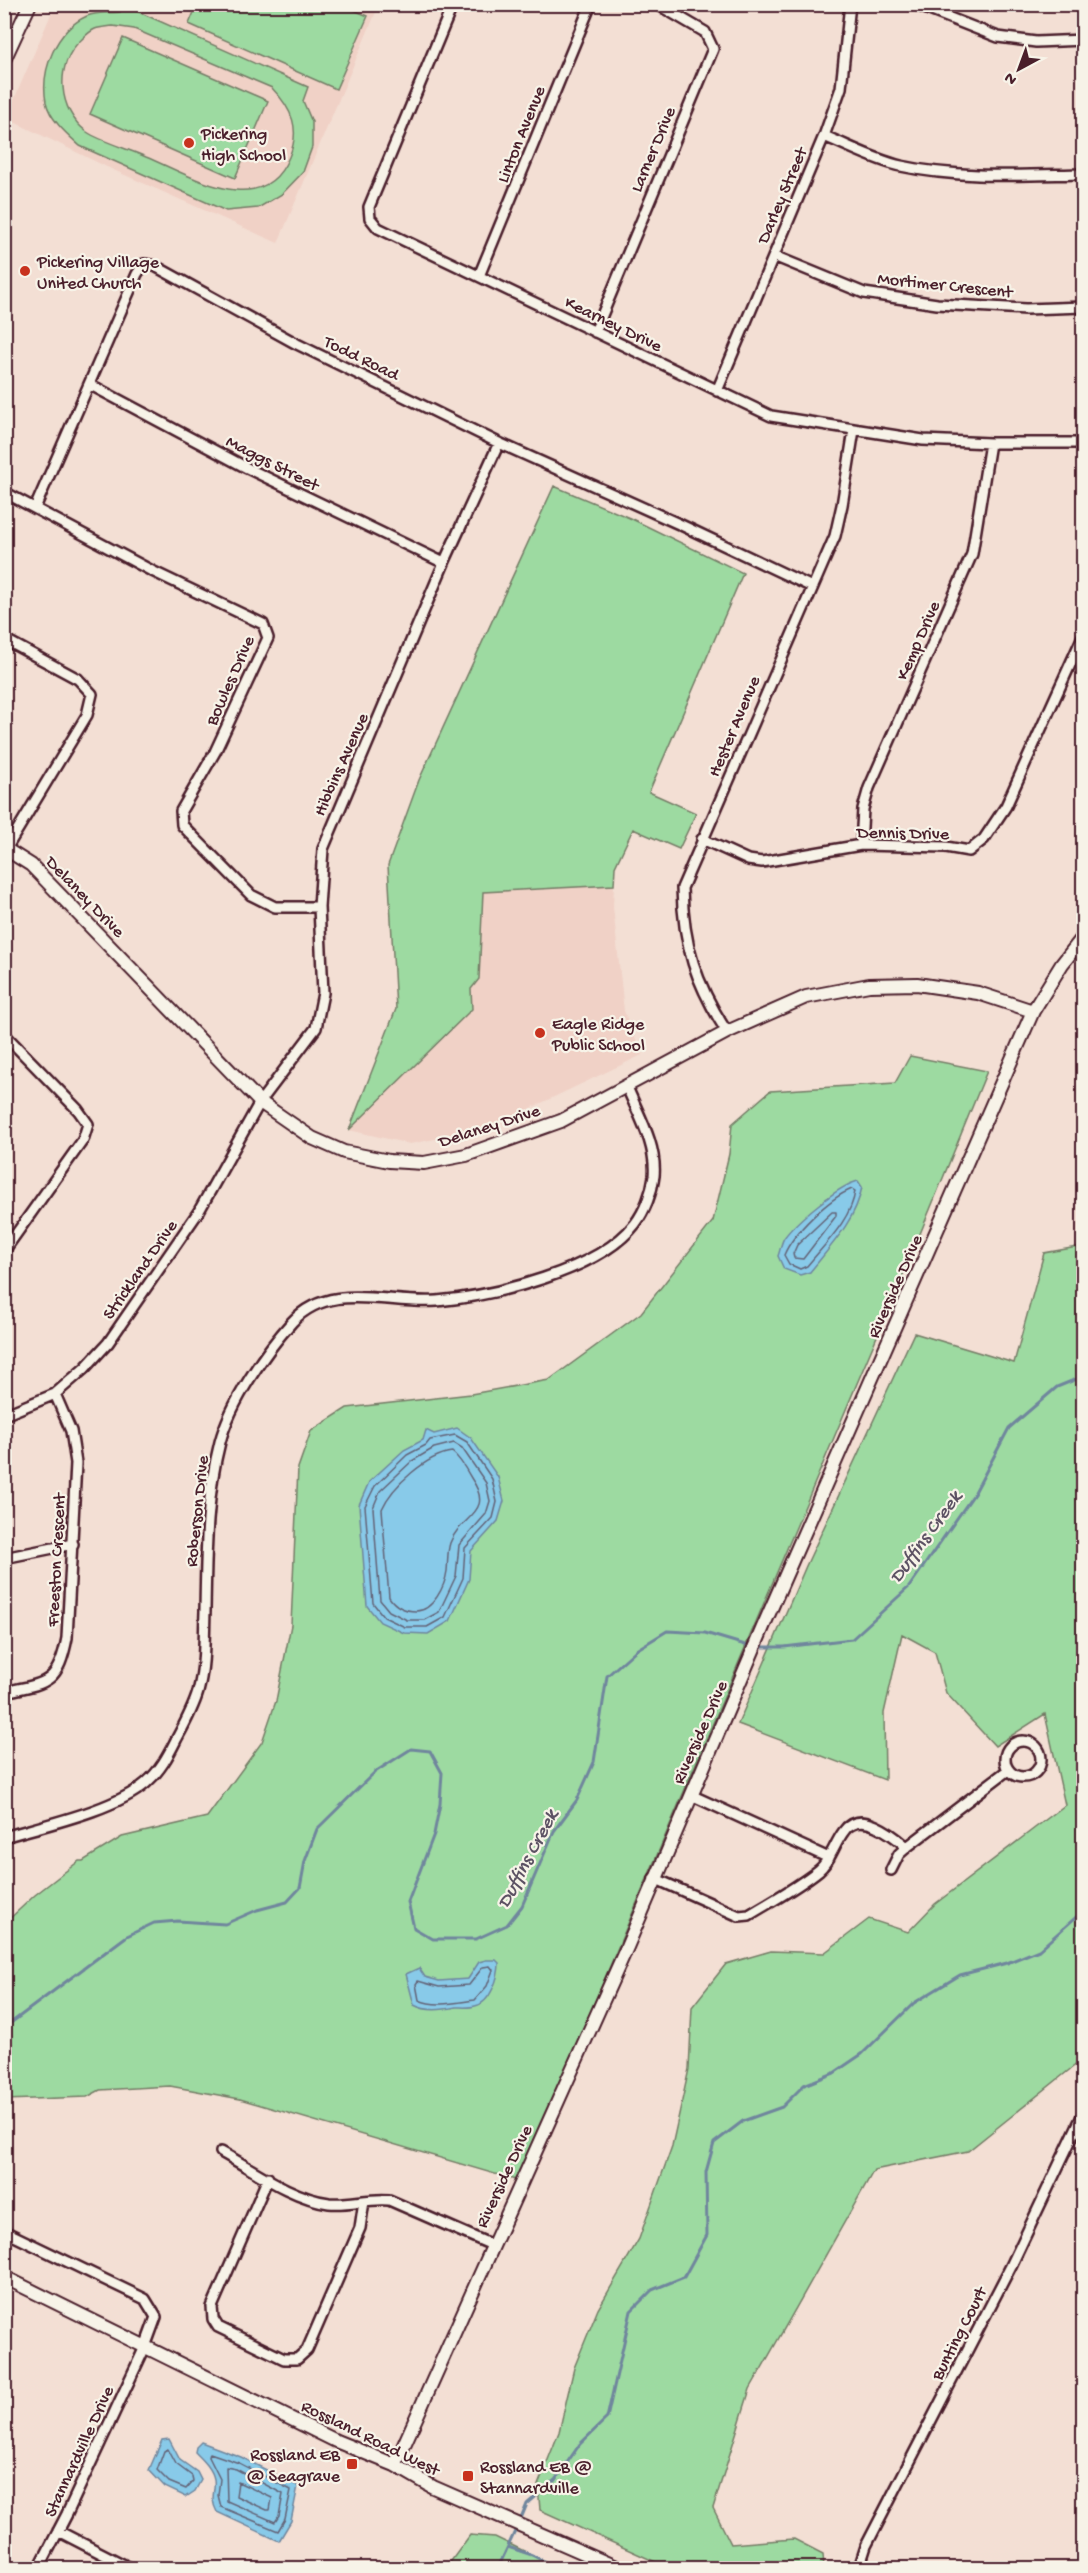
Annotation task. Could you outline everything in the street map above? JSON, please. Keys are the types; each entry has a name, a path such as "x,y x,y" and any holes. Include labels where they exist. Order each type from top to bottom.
{"street":[{"path":"4,60 30,4"},
{"name":"Kearney Drive","path":"453,4 369,207 370,218 378,228 771,416 923,440 1083,443"},
{"name":"Linton Avenue","path":"479,276 591,4"},
{"name":"Larner Drive","path":"595,332 713,49 705,32 657,4"},
{"name":"Darley Street","path":"717,391 842,88 849,4"},
{"path":"914,4 998,37 1036,42 1083,40"},
{"path":"824,136 899,166 1000,175 1083,174"},
{"name":"Mortimer Crescent","path":"774,256 864,293 937,304 1026,309 1083,307"},
{"name":"Todd Road","path":"35,508 137,274 144,264 155,266 297,344 499,443 669,519 812,587"},
{"name":"Maggs Street","path":"89,384 247,468 444,563"},
{"name":"Hester Avenue","path":"727,1032 698,982 689,952 681,888 835,536 854,430"},
{"name":"Hibbins Avenue","path":"260,1102 316,1028 321,1012 323,967 319,908 323,849 444,563 499,443"},
{"name":"Kemp Drive","path":"861,845 863,809 869,788 972,554 990,443"},
{"name":"Bowles Drive","path":"4,492 152,571 263,624 268,638 215,752 181,811 182,825 251,895 275,907 319,908"},
{"name":"Dennis Drive","path":"702,839 748,860 762,862 861,845 946,847 969,851 984,839 1006,806 1083,634"},
{"path":"4,639 78,679 92,694 87,715 5,849"},
{"name":"Delaney Drive","path":"5,849 31,865 260,1102 312,1138 344,1152 389,1161 424,1163 466,1155 561,1121 727,1032 806,998 869,985 917,984 978,993 1033,1011"},
{"name":"Riverside Drive","path":"395,2465 627,1947 654,1878 721,1730 763,1627 1033,1011 1049,983 1083,936"},
{"path":"4,1034 78,1110 88,1124 83,1140 4,1251"},
{"name":"Roberson Drive","path":"4,1837 117,1801 145,1784 163,1765 198,1693 203,1660 213,1472 221,1439 232,1409 292,1322 309,1307 325,1300 348,1297 434,1301 494,1293 527,1284 605,1251 635,1224 646,1205 654,1174 651,1145 627,1087"},
{"name":"Strickland Drive","path":"4,1415 55,1394 85,1368 108,1342 200,1211 260,1102"},
{"name":"Freeston Crescent","path":"4,1692 38,1685 52,1676 62,1665 67,1638 76,1463 71,1431 55,1394"},
{"path":"4,1558 73,1544"},
{"path":"1026,1740 1038,1748 1042,1761 1035,1774 1021,1778 1008,1770 1004,1756 1012,1744 1026,1740"},
{"path":"891,1870 899,1854 907,1846 1008,1770"},
{"path":"691,1795 830,1858"},
{"path":"654,1878 739,1916 749,1915 819,1870 830,1858 844,1830 860,1822 890,1832 907,1846"},
{"name":"Bunting Court","path":"859,2568 866,2546 1011,2266 1083,2112"},
{"path":"221,2152 307,2196 328,2202 354,2204 364,2201 389,2200 492,2245"},
{"path":"268,2178 212,2307 212,2314 218,2327 284,2359 297,2359 307,2350 360,2228 364,2201"},
{"path":"4,2231 145,2299 156,2317 145,2348"},
{"name":"Rossland Road West","path":"4,2277 336,2440 395,2465 433,2487 618,2568"},
{"path":"4,2341 4,2350"},
{"name":"Stannardville Drive","path":"39,2568 145,2348"},
{"path":"58,2531 130,2568"}],"shaded area":[{"name":"Pickering High School","path":"55,5 379,5 278,243 109,168 6,118"},
{"name":"Eagle Ridge Public School","path":"614,885 613,907 624,1011 642,1055 489,1128 410,1144 349,1130 472,1009 471,989 479,979 483,892"}],"green space":[{"path":"123,5 308,87 303,101 312,122 312,147 303,172 282,194 258,208 226,211 80,146 60,127 51,115 46,102 46,77 53,52 59,41 76,22 99,13 120,12","holes":["113,26 134,29 272,88 285,104 293,120 294,128 293,147 277,176 261,187 243,190 224,188 203,182 100,139 77,123 65,100 63,87 63,74 72,50 95,29"]},
{"path":"197,5 342,5 368,16 336,89 189,24"},
{"path":"123,38 268,101 235,178 90,114"},
{"path":"554,486 632,519 743,573 649,792 696,813 679,849 633,829 615,867 614,885 483,892 479,979 471,989 472,1009 349,1130 396,1009 388,865 419,780"},
{"path":"910,1056 987,1071 519,2181 240,2099 170,2086 100,2090 87,2097 5,2100 5,1923 35,1895 79,1861 83,1861 122,1837 207,1817 262,1742 276,1701 291,1625 298,1468 311,1431 347,1408 471,1394 549,1380 641,1313 713,1221 729,1154 732,1124 770,1091 895,1083"},
{"path":"1083,1246 1083,2059 968,2151 874,2170 750,2389 713,2508 731,2544 794,2539 823,2554 824,2568 669,2568 540,2510 538,2485 559,2432 574,2368 598,2309 639,2239 672,2146 689,2069 692,2007 726,1964 771,1951 824,1953 869,1919 908,1932 935,1904 1065,1805 1045,1714 995,1746 946,1693 935,1652 902,1634 884,1713 885,1780 738,1724 806,1566 914,1333 1014,1363 1044,1253"},
{"path":"470,2535 495,2537 559,2568 446,2568"}],"water":[{"path":"858,1181 862,1187 854,1211 834,1243 810,1272 800,1275 784,1269 778,1256 783,1240 790,1231 829,1197"},
{"path":"457,1428 471,1438 498,1477 504,1501 498,1521 471,1551 469,1579 450,1621 428,1634 404,1633 380,1622 367,1606 359,1505 369,1482 404,1450 423,1440 426,1430 434,1434"},
{"path":"496,1960 499,1968 490,1995 481,2004 435,2010 414,2005 406,1974 419,1968 425,1977 439,1981 468,1979 479,1962"},
{"path":"169,2439 180,2460 197,2472 201,2480 195,2491 186,2497 165,2487 149,2470 162,2440"},
{"path":"201,2442 241,2457 298,2486 291,2521 279,2541 217,2512 213,2502 213,2475 195,2452"}],"waterway":[{"name":"Duffins Creek","path":"759,1647 784,1647 852,1639 909,1587 974,1494 1009,1428 1057,1387 1084,1376"},
{"name":"Duffins Creek","path":"4,2028 127,1936 154,1923 178,1921 225,1924 257,1910 287,1902 300,1888 305,1861 317,1829 375,1772 411,1749 430,1751 442,1773 440,1804 434,1834 408,1902 414,1928 433,1939 476,1939 507,1925 522,1906 554,1831 577,1800 594,1762 607,1676 636,1650 667,1631 705,1633 752,1647"},
{"path":"520,2521 527,2504 555,2480 580,2444 607,2418 631,2311 652,2290 684,2277 707,2235 706,2172 714,2143 743,2121 782,2107 804,2085 834,2073 862,2054 914,2003 960,1975 1007,1963 1039,1950 1084,1910"},
{"path":"498,2568 517,2527"},
{"path":"508,2547 532,2555 556,2568"}],"place":[{"name":"Pickering High School","path":"189,143"},
{"name":"Pickering Village United Church","path":"25,271"},
{"name":"Eagle Ridge Public School","path":"540,1033"},
{"name":"Rossland EB @ Seagrave","path":"352,2464"},
{"name":"Rossland EB @ Stannardville","path":"468,2476"}]}
